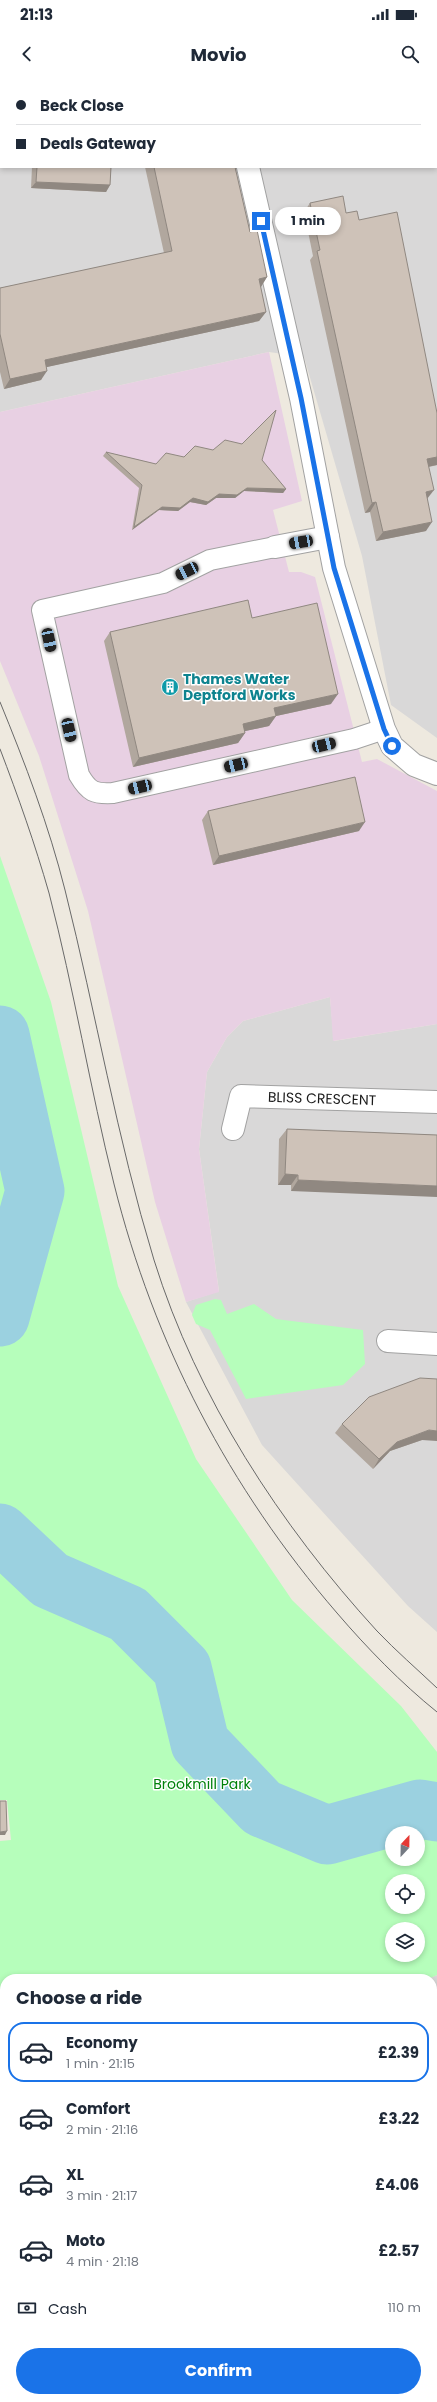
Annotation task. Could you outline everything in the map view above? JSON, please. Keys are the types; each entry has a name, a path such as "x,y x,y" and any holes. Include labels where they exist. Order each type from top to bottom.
{"street":[{"path":"248,168 301,398 334,568 384,729 392,746 414,765 437,774"},
{"path":"275,547 328,537"},
{"name":"BLISS CRESCENT","path":"233,1129 241,1096 437,1102"},
{"path":"388,1341 437,1344"}],"lane":[{"path":"275,547 210,560 163,583 42,610 79,775 86,786 97,794 113,793 354,739 384,729"}],"shaded area":[{"path":"0,168 437,168 437,738 391,705 362,556 304,357 269,352 0,412"},
{"path":"269,352 302,501 273,510 289,572 301,572 315,577 362,762 377,759 437,791 437,1024 333,1041 330,997 243,1021 227,1037 207,1072 199,1149 219,1292 186,1302 155,1202 88,911 39,756 0,661 0,412"},
{"path":"330,997 334,1041 437,1024 437,1632 408,1606 262,1445 186,1302 219,1291 199,1149 207,1072 227,1037 243,1021"}],"green space":[{"name":"Brookmill Park","path":"0,856 51,1002 118,1286 196,1459 292,1600 401,1706 437,1752 437,1974 0,1974 0,1841 11,1840 7,1800 0,1800"},
{"path":"215,1299 221,1300 227,1314 254,1304 276,1319 363,1330 365,1364 343,1385 246,1399 210,1330 196,1324 192,1315 196,1305"}],"building":[{"path":"37,168 111,168 110,185 36,182"},
{"path":"154,168 235,168 250,232 257,230 267,277 259,279 266,312 45,360 47,371 10,379 0,334 0,288 172,251"},
{"path":"343,196 346,213 357,211 359,220 397,212 437,413 437,457 427,459 434,490 426,492 432,522 383,532 376,502 372,503 317,251 320,250 310,203"},
{"path":"276,410 262,460 286,489 247,488 237,495 219,494 208,502 193,498 180,508 162,507 134,527 142,485 106,452 156,464 166,453 184,457 195,446 213,450 225,440 242,444"},
{"path":"248,600 252,618 317,603 338,694 274,708 276,716 243,724 245,733 139,758 110,632"},
{"path":"355,777 365,822 219,856 208,811"},
{"path":"287,1129 437,1135 437,1186 298,1180 298,1175 285,1174"},
{"path":"420,1378 437,1379 437,1431 429,1430 397,1442 379,1459 342,1424 369,1397"},
{"path":"0,1801 6,1801 7,1831 0,1832"}],"waterway":[{"path":"0,1035 35,1191 0,1317"},
{"path":"0,1533 50,1580 128,1614 182,1668 200,1743 262,1808 327,1835 420,1809 437,1812"}],"tram line":[{"path":"0,702 36,795 52,842 65,890 118,1122 141,1214 154,1260 172,1311 193,1361 245,1458 307,1548 377,1631 437,1688"},
{"path":"0,749 26,820 49,893 114,1184 131,1243 151,1301 174,1357 200,1412 230,1465 262,1516 298,1565 337,1613 372,1652 397,1677 437,1712"}],"place":[{"name":"Thames Water Deptford Works","path":"170,687"}],"route":[{"path":"261,221 301,398 334,568 384,729 392,746"}]}
